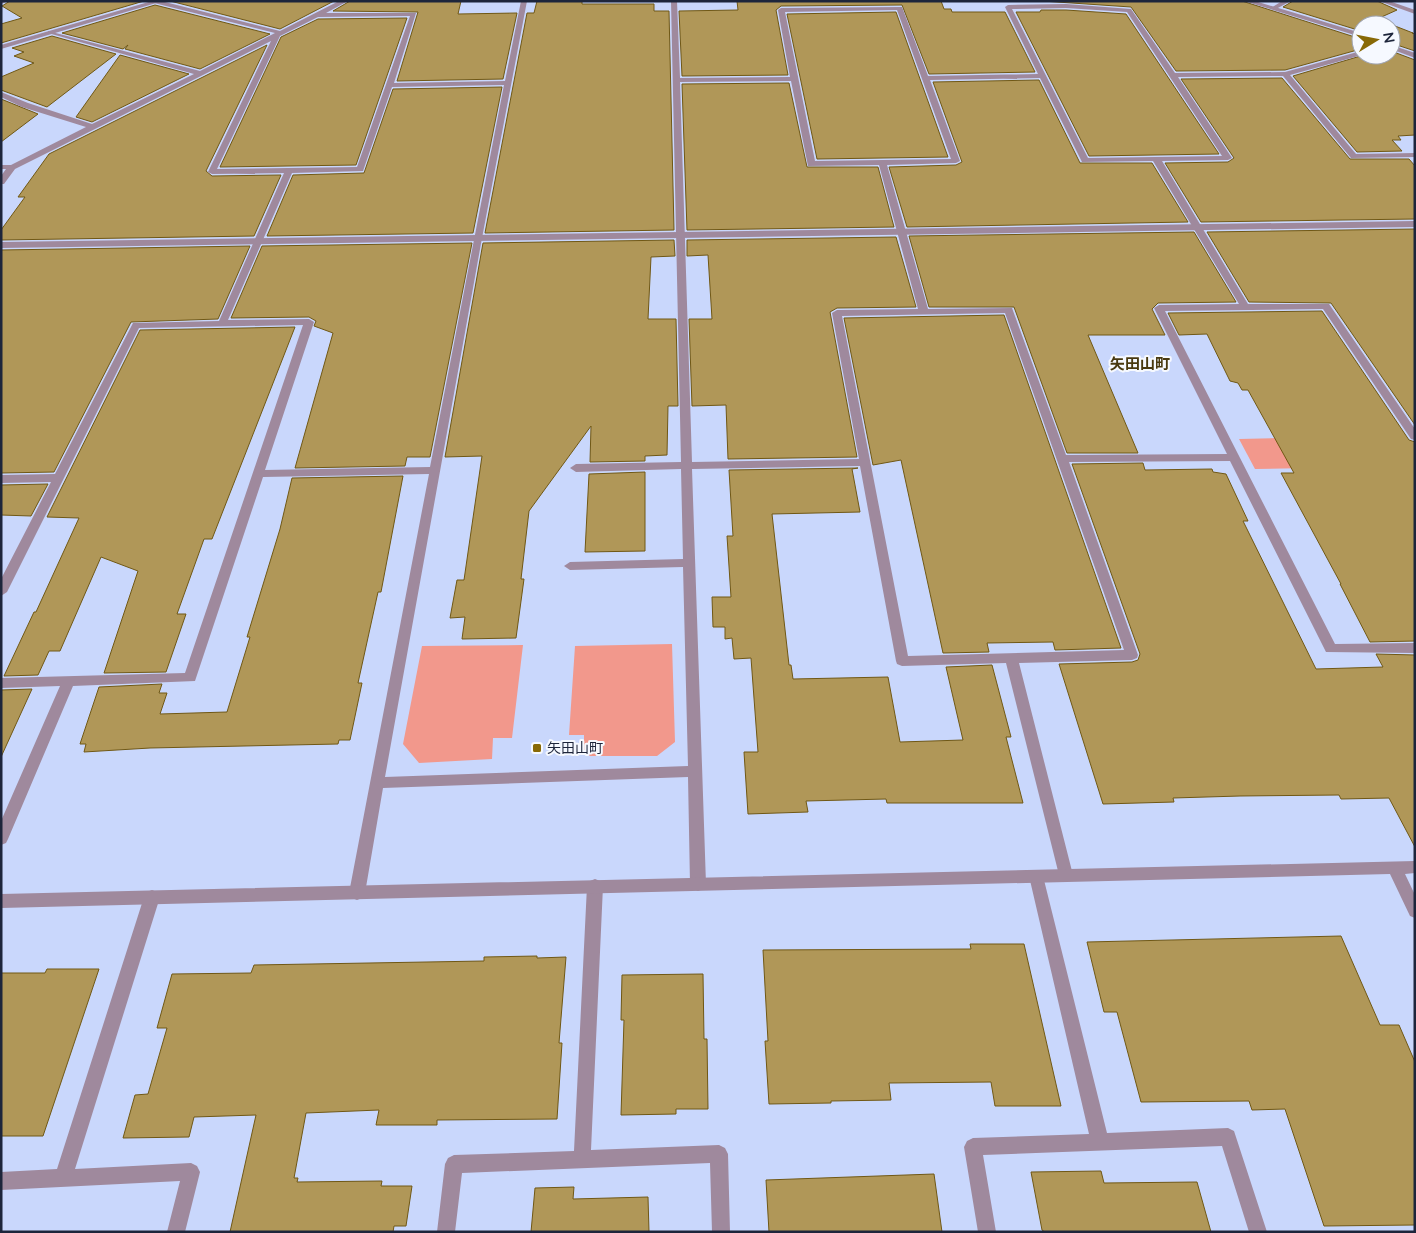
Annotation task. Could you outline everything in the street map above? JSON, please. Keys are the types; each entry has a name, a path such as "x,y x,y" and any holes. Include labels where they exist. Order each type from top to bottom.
{"street":[{"path":"1,2 5,1"},
{"path":"1,167 12,166 93,127 345,1"},
{"path":"357,892 478,238 524,1"},
{"path":"674,1 698,884"},
{"path":"1247,1 1351,32"},
{"path":"1274,8 1288,1"},
{"path":"1382,1 1415,12"},
{"path":"1,47 158,2 279,34"},
{"path":"1064,4 1129,10 1173,75 1228,158 1084,160 1008,7 1064,4"},
{"path":"842,5 900,8 926,78 956,161 810,164 781,10 842,5"},
{"path":"279,34 212,172 360,169 414,14 318,15"},
{"path":"50,32 200,74"},
{"path":"1401,51 1415,56"},
{"path":"1173,75 1285,74 1351,56"},
{"path":"1285,74 1354,156 1415,156"},
{"path":"926,78 1042,76"},
{"path":"676,80 794,79"},
{"path":"389,85 508,83"},
{"path":"1,94 25,105 93,127"},
{"path":"1156,159 1245,307"},
{"path":"882,162 924,312"},
{"path":"1,182 12,166"},
{"path":"222,324 289,170"},
{"path":"1,245 1415,224"},
{"path":"1415,437 1326,306 1159,308 1331,650 1415,648"},
{"path":"1009,310 1062,460 1132,655 902,661 837,313 1009,310"},
{"path":"1,592 136,325 309,322 190,678 1,683"},
{"path":"1062,460 1234,456"},
{"path":"576,468 864,462"},
{"path":"258,474 435,470"},
{"path":"1,479 59,478"},
{"path":"570,566 689,563"},
{"path":"1011,658 1066,875"},
{"path":"1,839 68,682"},
{"path":"377,782 695,771"},
{"path":"1,901 1415,866"},
{"path":"1394,867 1415,911"},
{"path":"1036,876 1100,1142"},
{"path":"582,1159 596,886"},
{"path":"63,1178 152,897"},
{"path":"987,1232 973,1147 1228,1137 1258,1232"},
{"path":"446,1232 454,1164 719,1154 721,1232"},
{"path":"1,1181 191,1172 176,1232"}],"shaded area":[{"path":"1403,435 1415,466 1255,469 1239,439"},
{"path":"672,644 675,742 657,756 590,756 584,752 584,735 569,735 575,646"},
{"path":"523,645 512,738 493,738 492,759 419,763 403,744 422,646"}],"building":[{"path":"10,1 144,1 1,43 1,24 22,18 2,6"},
{"path":"170,1 334,1 280,29"},
{"path":"350,1 461,1 458,14 517,13 503,79 397,81 418,12 333,11"},
{"path":"537,1 582,1 582,4 654,4 654,11 669,11 674,230 485,233 527,13 534,13"},
{"path":"737,1 941,1 944,9 951,9 952,12 1005,12 1035,72 929,74 902,5 781,6 776,10 788,75 682,76 679,11 738,10"},
{"path":"1042,1 1242,1 1351,36 1351,52 1285,70 1176,71 1131,7"},
{"path":"1293,1 1377,1 1397,10 1386,15 1351,15 1351,28 1283,7"},
{"path":"155,5 270,34 200,69 125,49 128,45 123,49 62,33"},
{"path":"1041,10 1126,14 1219,154 1089,156 1016,12 1040,12"},
{"path":"896,12 948,157 817,159 787,14"},
{"path":"407,18 356,165 220,167 281,37 318,19"},
{"path":"1401,28 1415,34 1415,51 1401,46"},
{"path":"52,36 116,54 47,107 1,90 1,77 34,63 14,56 24,52 12,48"},
{"path":"267,45 206,171 212,176 281,175 254,236 1,240 1,230 25,197 18,197 49,154"},
{"path":"120,55 189,74 92,122 76,117"},
{"path":"1401,55 1415,60 1415,135 1398,136 1401,140 1392,140 1402,151 1357,152 1293,76 1351,59 1351,65 1401,65"},
{"path":"1282,78 1350,159 1409,159 1415,166 1415,219 1201,222 1165,163 1228,162 1234,158 1181,79"},
{"path":"1039,80 1080,163 1152,163 1188,222 907,227 889,167 956,165 962,162 933,82"},
{"path":"789,83 807,167 878,167 894,227 687,230 682,84"},
{"path":"502,87 473,233 267,236 293,175 364,173 393,89"},
{"path":"1,99 38,114 1,142"},
{"path":"1415,229 1415,425 1331,303 1249,302 1207,232"},
{"path":"1194,232 1236,302 1158,303 1152,309 1165,335 1088,335 1138,453 1067,453 1014,307 929,307 909,236"},
{"path":"896,237 916,307 837,308 830,312 857,457 728,459 726,405 692,406 689,319 712,319 708,255 687,256 687,240"},
{"path":"674,240 675,256 651,257 648,319 676,319 678,406 668,406 667,455 645,456 645,461 590,462 591,426 529,511 521,579 524,579 516,638 462,639 465,617 450,618 457,580 464,580 482,456 445,457 483,243"},
{"path":"472,243 430,457 407,457 405,466 295,468 333,333 314,326 316,321 309,317 231,318 262,246"},
{"path":"250,246 218,319 131,322 54,472 1,473 1,250"},
{"path":"1322,311 1409,440 1415,442 1415,641 1370,642 1281,473 1294,473 1248,390 1242,390 1238,383 1230,381 1207,334 1179,335 1168,313"},
{"path":"1004,315 1121,648 1055,650 1053,642 987,643 989,652 943,653 901,460 873,465 844,318"},
{"path":"295,327 212,539 204,539 177,614 186,614 166,672 104,673 138,571 101,557 60,651 49,651 38,675 4,676 79,518 47,517 140,330"},
{"path":"1143,463 1145,470 1212,469 1213,472 1226,474 1248,521 1243,521 1316,669 1383,667 1376,654 1415,655 1415,847 1389,798 1341,799 1339,795 1240,796 1173,798 1174,802 1103,804 1059,664 1132,662 1138,660 1140,654 1072,464"},
{"path":"858,468 852,469 860,512 772,514 789,665 791,665 793,679 888,677 900,742 963,740 946,667 992,665 1011,737 1006,737 1023,803 887,803 886,799 806,801 808,812 748,814 744,752 758,752 751,658 734,659 732,638 725,639 725,627 713,627 712,597 731,597 727,536 733,536 729,470"},
{"path":"645,472 645,551 585,552 589,474"},
{"path":"403,476 381,592 378,592 358,683 362,683 350,740 339,740 338,744 150,748 84,752 86,744 80,744 99,687 162,684 159,693 167,693 160,714 227,712 250,637 247,637 280,529 292,478"},
{"path":"48,484 31,516 1,515 1,485"},
{"path":"32,689 1,757 1,690"},
{"path":"1341,936 1380,1025 1399,1025 1415,1062 1415,1225 1324,1226 1285,1109 1252,1110 1249,1101 1141,1102 1117,1012 1104,1012 1087,942"},
{"path":"970,944 1024,944 1061,1106 995,1106 991,1082 889,1083 891,1100 769,1104 765,1041 768,1041 763,950 971,949"},
{"path":"537,956 537,958 566,957 559,1043 562,1043 557,1119 437,1120 437,1125 376,1125 379,1110 306,1113 294,1178 298,1178 297,1182 382,1181 381,1186 412,1186 406,1226 394,1226 393,1232 230,1232 256,1115 194,1117 189,1137 123,1138 135,1095 148,1094 167,1028 157,1028 172,974 251,973 254,965 484,961 484,957"},
{"path":"47,969 99,969 43,1136 1,1136 1,973 45,973"},
{"path":"703,974 704,1039 707,1039 708,1109 676,1109 676,1114 621,1115 624,1020 621,1020 622,975"},
{"path":"1101,1171 1104,1183 1197,1182 1211,1232 1045,1232 1042,1230 1031,1172"},
{"path":"934,1174 942,1232 769,1232 766,1180"},
{"path":"574,1187 573,1199 648,1197 649,1232 531,1232 535,1188"}],"place":[{"name":"矢田山町","path":"537,748"}],"district":[{"name":"矢田山町","path":"1140,364"}]}
